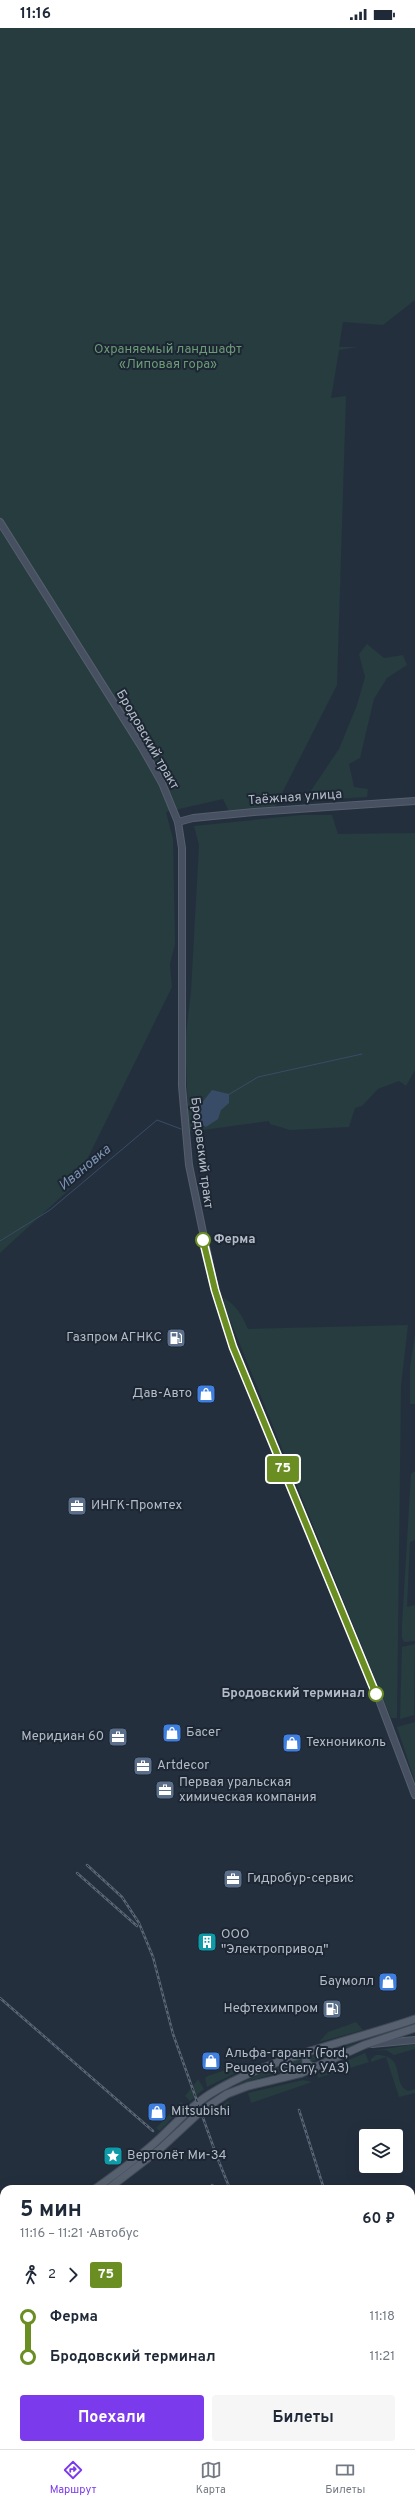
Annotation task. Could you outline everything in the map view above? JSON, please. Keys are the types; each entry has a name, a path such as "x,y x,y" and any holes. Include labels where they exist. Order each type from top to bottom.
{"main road":[{"path":"100,2185 159,2139 191,2108 208,2096 279,2062 415,2019"},
{"path":"113,2185 160,2149 209,2105 238,2090 283,2078 316,2067 364,2045 415,2028"},
{"path":"310,2051 306,2056 306,2062 310,2066 316,2067"},
{"path":"279,2062 286,2062 290,2067 288,2073 283,2078"}],"street":[{"name":"Бродовский тракт","path":"0,522 141,746 162,784 178,822 182,848 182,1086 189,1165 206,1254 233,1347 376,1694 415,1795"},
{"name":"Таёжная улица","path":"178,822 192,818 254,812 415,801"},
{"path":"364,2045 415,2040"}],"green space":[{"name":"Охраняемый ландшафт «Липовая гора»","path":"0,28 415,28 415,300 383,325 343,322 339,347 358,347 339,350 331,398 346,396 337,685 275,807 229,811 223,799 166,812 173,839 175,944 170,964 172,987 75,1184 0,1253"},
{"path":"367,644 384,658 403,655 407,665 387,678 374,699 360,758 349,764 354,787 368,789 367,797 304,801 339,749 357,705 365,677 359,654"},
{"path":"301,815 332,815 338,834 415,833 415,1070 406,1086 399,1081 378,1089 362,1106 355,1108 349,1127 290,1130 270,1124 269,1121 189,1132 185,1043 191,991 199,845 194,826"},
{"path":"224,1298 239,1311 248,1329 408,1325 401,1386 397,1718 391,1718 224,1305"},
{"path":"415,1335 415,1404 410,1404 410,1367"},
{"path":"415,1471 415,1540 410,1542 407,1607 415,1605 415,1641 404,1642 402,1638 402,1625 411,1474"},
{"path":"415,1644 414,1715 400,1719 402,1647"},
{"path":"415,1722 415,1782 397,1727"},
{"path":"356,2022 363,2030 319,2042 328,2032"},
{"path":"367,2040 313,2061 310,2061 309,2057"},
{"path":"415,2044 415,2049 394,2055 386,2050 372,2051"},
{"path":"365,2053 369,2062 318,2078 317,2074"},
{"path":"376,2055 386,2056 392,2060 395,2064 403,2087 408,2091 415,2089 415,2093 399,2097 386,2057 371,2062 371,2059"},
{"path":"302,2057 302,2062 306,2067 293,2071 293,2065 290,2061"},
{"path":"284,2064 287,2065 286,2070 233,2086"},
{"path":"237,2066 242,2070 207,2087 205,2078"},
{"path":"198,2079 204,2089 190,2101 185,2096"},
{"path":"303,2080 312,2082 251,2103 248,2093"},
{"path":"228,2101 232,2109 217,2114 215,2111"},
{"path":"181,2102 184,2105 160,2131 156,2128"}],"water":[{"path":"212,1090 229,1094 229,1103 221,1110 218,1119 206,1127 197,1122 194,1113"}],"waterway":[{"name":"Ивановка","path":"228,1095 258,1077 362,1054"},
{"name":"Ивановка","path":"0,1241 50,1210 157,1120 181,1129"},
{"name":"Ивановка","path":"191,1128 197,1122"}],"railway":[{"path":"87,1865 122,1897 139,1923 153,1957 173,2034 228,2185"},
{"path":"77,1873 137,1926"},
{"path":"0,1998 153,2131"},
{"path":"299,2110 323,2185"}],"bus line":[{"name":"75","path":"203,1240 215,1290 233,1347 376,1694"}],"place":[{"name":"Ферма","path":"203,1240"},
{"name":"Газпром АГНКС","path":"176,1338"},
{"name":"Дав-Авто","path":"206,1394"},
{"name":"ИНГК-Промтех","path":"77,1506"},
{"name":"Бродовский терминал","path":"376,1694"},
{"name":"Басег","path":"172,1733"},
{"name":"Меридиан 60","path":"118,1737"},
{"name":"Технониколь","path":"292,1743"},
{"name":"Artdecor","path":"143,1766"},
{"name":"Первая уральская химическая компания","path":"165,1790"},
{"name":"Гидробур-сервис","path":"233,1879"},
{"name":"ООО \"Электропривод\"","path":"207,1942"},
{"name":"Баумолл","path":"388,1982"},
{"name":"Нефтехимпром","path":"332,2009"},
{"name":"Альфа-гарант (Ford, Peugeot, Chery, УАЗ)","path":"211,2061"},
{"name":"Mitsubishi","path":"157,2112"},
{"name":"Вертолёт Ми-34","path":"113,2156"}]}
